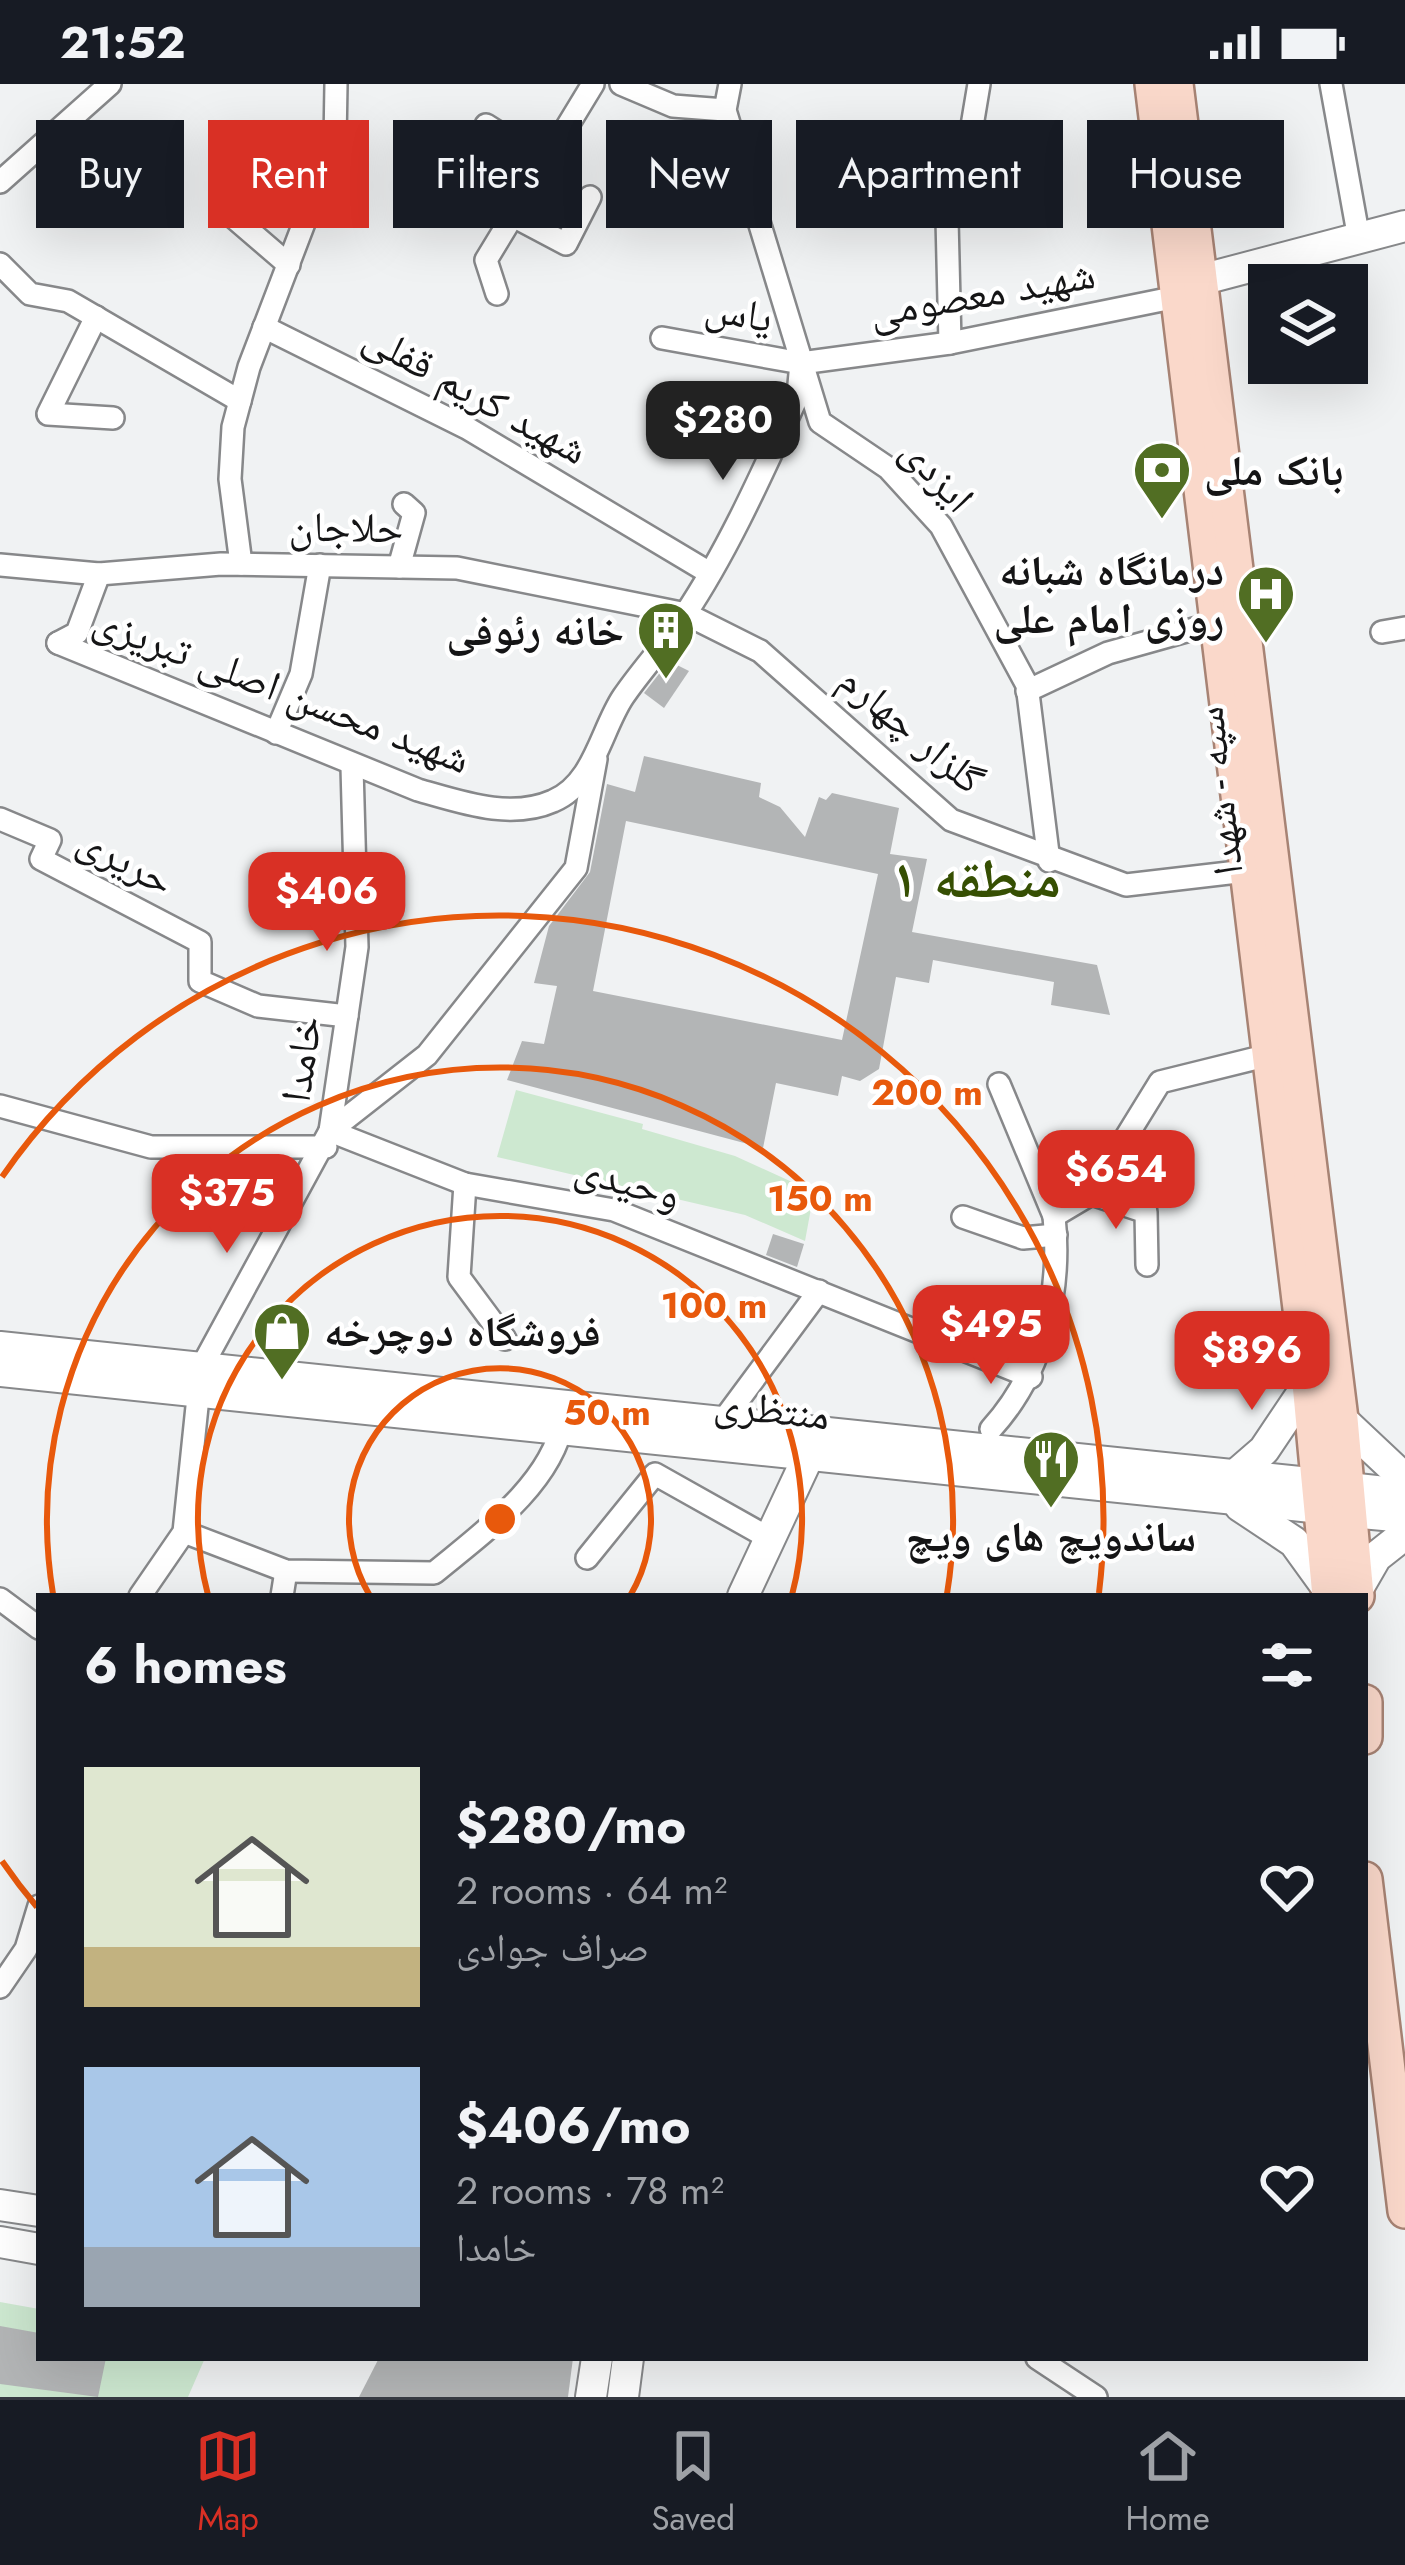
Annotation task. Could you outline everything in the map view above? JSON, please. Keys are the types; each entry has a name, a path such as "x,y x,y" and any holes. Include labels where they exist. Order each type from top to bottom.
{"main road":[{"name":"سپه - شهدا","path":"1152,84 1190,288 1341,1419 1335,1498"},
{"name":"سپه - شهدا","path":"1176,84 1215,623 1309,1383 1335,1498"},
{"path":"1190,288 1405,226"},
{"name":"منتظری","path":"0,1347 199,1380"},
{"name":"منتظری","path":"0,1371 199,1380 564,1418 809,1455 1335,1498"},
{"path":"1309,1383 1290,1418 1226,1487 1294,1542 1343,1593"},
{"name":"منتظری","path":"564,1418 722,1422 1226,1487"},
{"path":"1341,1419 1405,1479"},
{"path":"744,1593 809,1455"},
{"path":"1335,1498 1405,1495"},
{"path":"1335,1498 1343,1593"},
{"path":"1335,1498 1405,1517"},
{"path":"1343,1593 1376,1556 1405,1534"},
{"path":"1368,1905 1405,2212"},
{"path":"0,2205 36,2211"},
{"path":"0,2242 36,2248"},
{"path":"591,2397 597,2361"},
{"path":"623,2397 628,2361"}],"street":[{"path":"0,182 110,84"},
{"path":"241,564 230,479 240,401 335,142 336,84"},
{"path":"571,120 593,84"},
{"path":"621,84 673,106 725,110 730,84"},
{"path":"950,343 947,219 963,179 979,84"},
{"path":"1331,84 1359,238"},
{"name":"ایزدی","path":"725,110 820,422 888,468 941,526 1028,691 1049,861"},
{"path":"582,213 590,197"},
{"path":"245,228 289,265"},
{"path":"497,294 486,260 506,228"},
{"path":"536,228 566,244 574,228"},
{"path":"0,263 30,294 68,301 240,401"},
{"name":"شهید معصومی","path":"801,363 950,343 1190,288"},
{"path":"95,317 48,414 113,418"},
{"name":"شهید کریم قفلی","path":"264,327 466,428 708,572"},
{"name":"یاس","path":"662,338 801,363"},
{"path":"142,1593 184,1532 199,1380 256,1261 328,1139 427,1055 576,868 597,752 621,700 686,614 798,395 801,363"},
{"path":"399,566 414,513 404,505"},
{"name":"حلاجان","path":"0,565 99,574 241,564 457,568 686,614"},
{"path":"276,733 301,674 320,565"},
{"name":"شهید محسن اصلی تبریزی","path":"99,574 77,633 58,643 352,767 479,807 516,809 550,803 571,791 597,752"},
{"name":"گلزار چهارم","path":"686,614 760,651 951,820 1049,861 1126,885 1246,872"},
{"path":"1028,691 1108,653 1215,623"},
{"path":"1382,632 1405,628"},
{"name":"خامدا","path":"328,1139 357,947 352,767"},
{"name":"حریری","path":"0,819 50,840 41,859 200,943 200,981 259,1006 347,1016"},
{"path":"963,1217 1023,1238 1055,1225 1091,1194 1160,1082 1269,1055"},
{"path":"991,1429 1031,1377 1052,1297 1055,1225 999,1084"},
{"path":"0,1106 151,1147 328,1139"},
{"name":"وحیدی","path":"328,1139 465,1184 614,1210 1031,1377"},
{"path":"465,1184 459,1276 506,1339"},
{"path":"1091,1194 1146,1212 1147,1265"},
{"path":"722,1422 819,1291"},
{"path":"184,1532 286,1571 434,1573 494,1524 543,1467 564,1418"},
{"path":"586,1558 655,1474 769,1538"},
{"path":"282,1593 286,1571"},
{"path":"0,1599 36,1626"},
{"path":"0,1988 26,1948 36,1916"},
{"path":"1041,2361 1096,2397"}],"green space":[{"path":"516,1090 643,1124 642,1129 735,1156 814,1192 805,1241 745,1215 497,1157"},
{"path":"0,2302 36,2308 36,2361 204,2361 188,2397 0,2397"}],"building":[{"name":"خانه رئوفی","path":"669,661 689,671 664,708 644,693"},
{"path":"644,756 761,783 759,797 780,807 805,837 819,797 826,800 832,793 899,808 890,854 927,859 912,932 1097,965 1110,1015 1051,1005 1054,982 933,960 929,983 896,977 879,1069 860,1081 842,1076 838,1096 776,1083 763,1148 507,1080 522,1041 544,1044 557,986 534,983 549,926 590,872 607,784 635,792","holes":["626,821 878,874 842,1040 593,991"]},
{"path":"773,1234 804,1244 797,1267 766,1255"},
{"path":"0,2326 36,2332 36,2361 105,2361 98,2397 0,2384"},
{"path":"377,2361 573,2361 568,2397 359,2397"}],"place":[{"name":"بانک ملی","path":"1162,521"},
{"name":"درمانگاه شبانه روزی امام علی","path":"1266,645"},
{"name":"خانه رئوفی","path":"666,681"},
{"name":"فروشگاه دوچرخه","path":"282,1382"},
{"name":"ساندویچ های ویچ","path":"1051,1510"}],"district":[{"name":"منطقه ۱","path":"976,878"}]}
